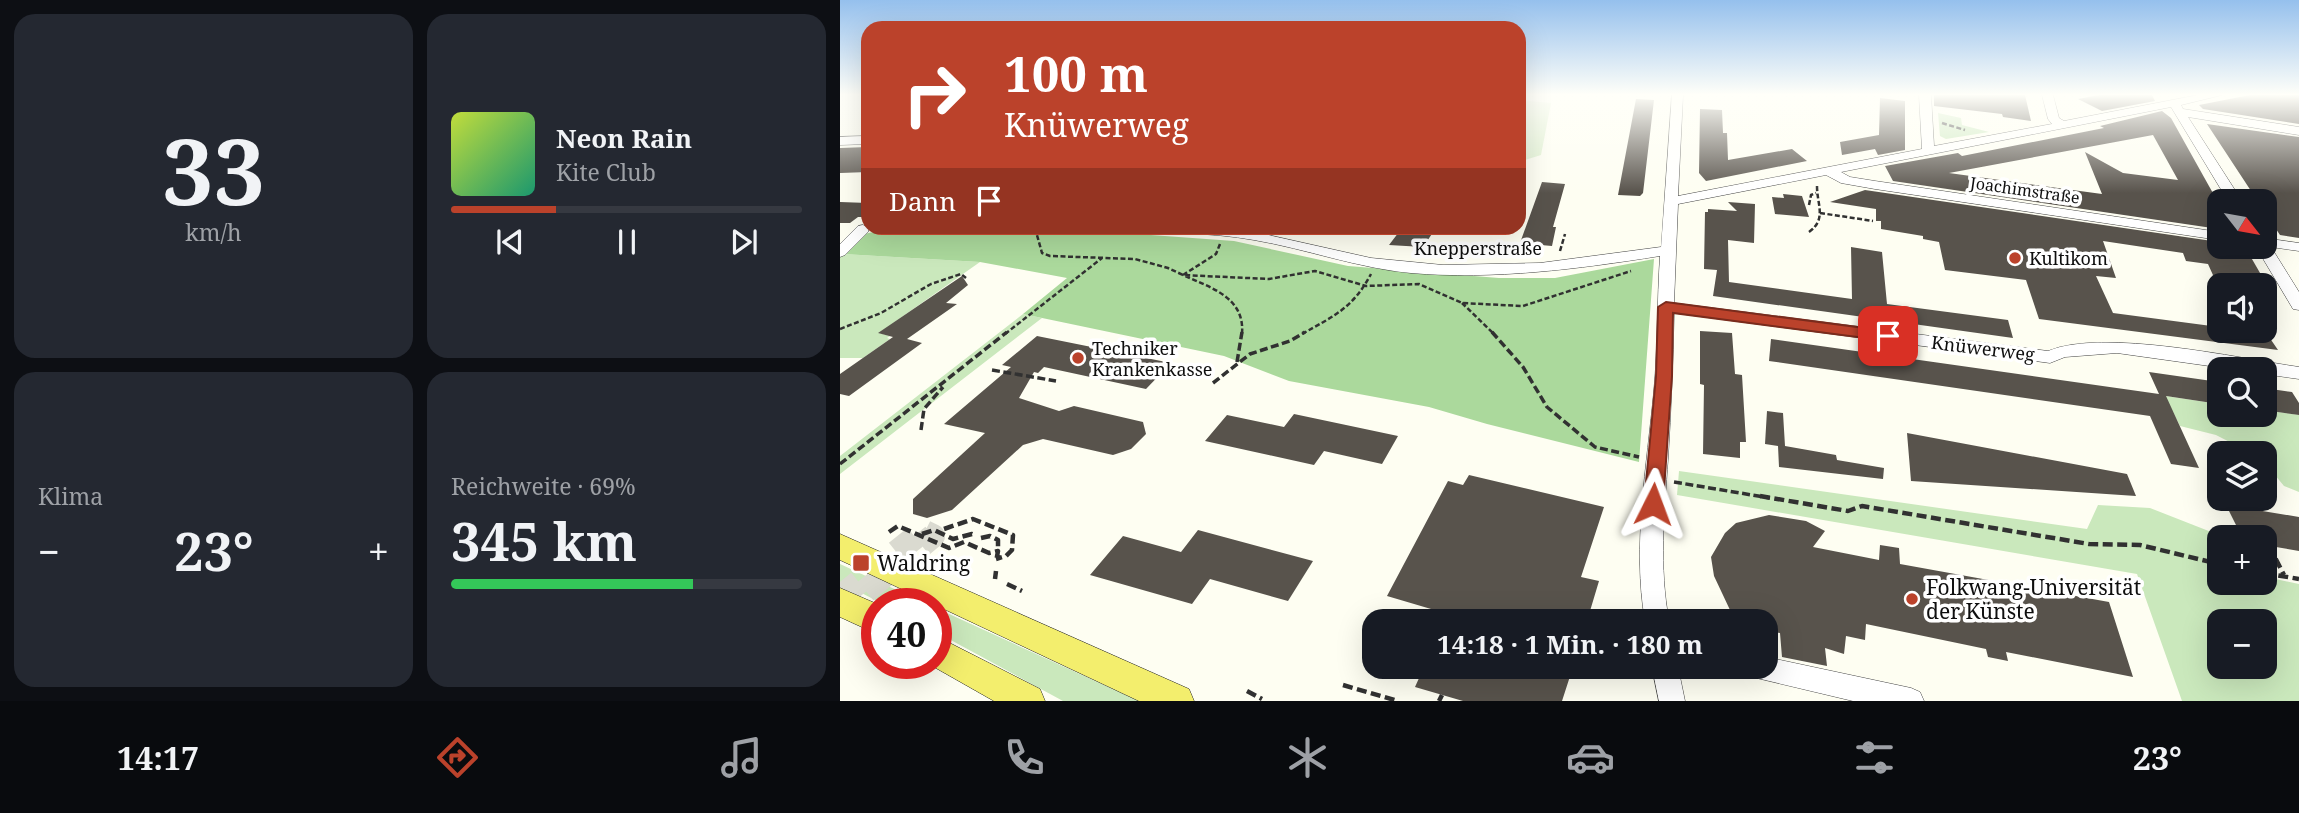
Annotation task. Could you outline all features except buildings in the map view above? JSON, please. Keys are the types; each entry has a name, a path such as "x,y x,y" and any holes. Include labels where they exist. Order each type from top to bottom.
{"main road":[{"path":"840,546 1177,701"},
{"path":"840,602 861,612"},
{"path":"952,660 1028,701"}],"street":[{"path":"1655,609 1651,587 1655,479 1664,376 1676,128"},
{"path":"1927,128 1928,151"},
{"path":"1672,201 2053,128"},
{"path":"2189,128 2228,189"},
{"path":"2282,128 2299,131"},
{"path":"840,141 861,140"},
{"name":"Joachimstraße","path":"1824,172 1846,180 1874,185 2207,234"},
{"path":"840,233 861,229"},
{"path":"840,252 861,233"},
{"name":"Knepperstraße","path":"1244,235 1353,259 1409,268 1457,270 1541,269 1669,250"},
{"path":"2277,245 2299,247"},
{"path":"2273,259 2299,305"},
{"name":"Knüwerweg","path":"1666,307 2050,357 2059,351 2105,351 2117,347 2299,373"},
{"path":"1778,671 1911,701"},
{"path":"1667,679 1672,701"}],"path":[{"path":"1956,128 1984,141"},
{"path":"1809,205 1811,195 1816,193 1824,172"},
{"path":"1809,232 1819,224 1821,197 1816,193"},
{"path":"1820,214 1873,221"},
{"path":"1037,235 1042,253 1050,256 1104,256 1141,260 1171,268 1232,300 1242,311 1244,337 1237,362"},
{"path":"1182,275 1216,254 1228,235"},
{"path":"840,464 1104,256"},
{"path":"1462,303 1523,306 1641,268"},
{"path":"1182,275 1269,279 1315,271 1367,284 1419,284 1462,303 1481,320 1523,367 1547,407 1595,447 1639,457 1655,479 1848,511 1862,506 2089,544 2113,540 2143,543 2207,561"},
{"path":"840,329 885,311 927,283 961,274 966,278"},
{"path":"1213,383 1237,362 1266,347 1290,341 1309,332 1359,297 1367,284"},
{"path":"992,370 1056,382"},
{"path":"921,430 924,409 947,381"},
{"path":"920,535 934,530 953,539 965,534 990,536 998,540 996,561 1012,550 1013,536 973,519 965,524 944,529"},
{"path":"889,532 898,526 949,548 964,542 989,553 998,551"},
{"path":"2277,562 2285,577"},
{"path":"995,579 996,571"},
{"path":"2277,575 2299,579"},
{"path":"1007,584 1022,591"},
{"path":"1343,685 1398,701"},
{"path":"1247,691 1262,699"}],"green space":[{"path":"1526,128 1546,128 1541,155 1526,160"},
{"path":"1939,128 1972,128 1989,132 1946,139 1940,136"},
{"path":"863,235 1151,235 1234,241 1348,266 1499,278 1555,278 1654,259 1639,462 1429,407 1289,381 1224,356 1023,314 1067,278 980,262 843,254"},
{"path":"843,254 980,262 879,333 890,336 887,338 890,339 863,358 840,358 840,256"},
{"path":"1023,314 1042,318 840,474 840,456"},
{"path":"2159,395 2207,402 2207,427 2277,427 2277,412 2299,415 2299,492 2284,486 2277,478 2277,441 2228,441 2216,435 2180,426 2173,412 2167,411"},
{"path":"1679,471 2087,529 2098,505 2150,508 2207,530 2207,595 2277,595 2277,579 2299,584 2299,701 2182,701 2137,574 1677,495"},
{"path":"840,564 892,588 861,588 861,593 840,582"},
{"path":"952,615 1139,701 1063,701 952,641"}],"tunnel":[{"path":"840,597 923,531 933,536 840,612"}],"place":[{"name":"Kultikom","path":"2015,258"},
{"name":"Techniker Krankenkasse","path":"1078,358"},
{"name":"Waldring","path":"861,563"},
{"name":"Folkwang-Universität der Künste","path":"1912,599"}],"route":[{"path":"1653,504 1664,376 1666,307 1888,336"}]}
